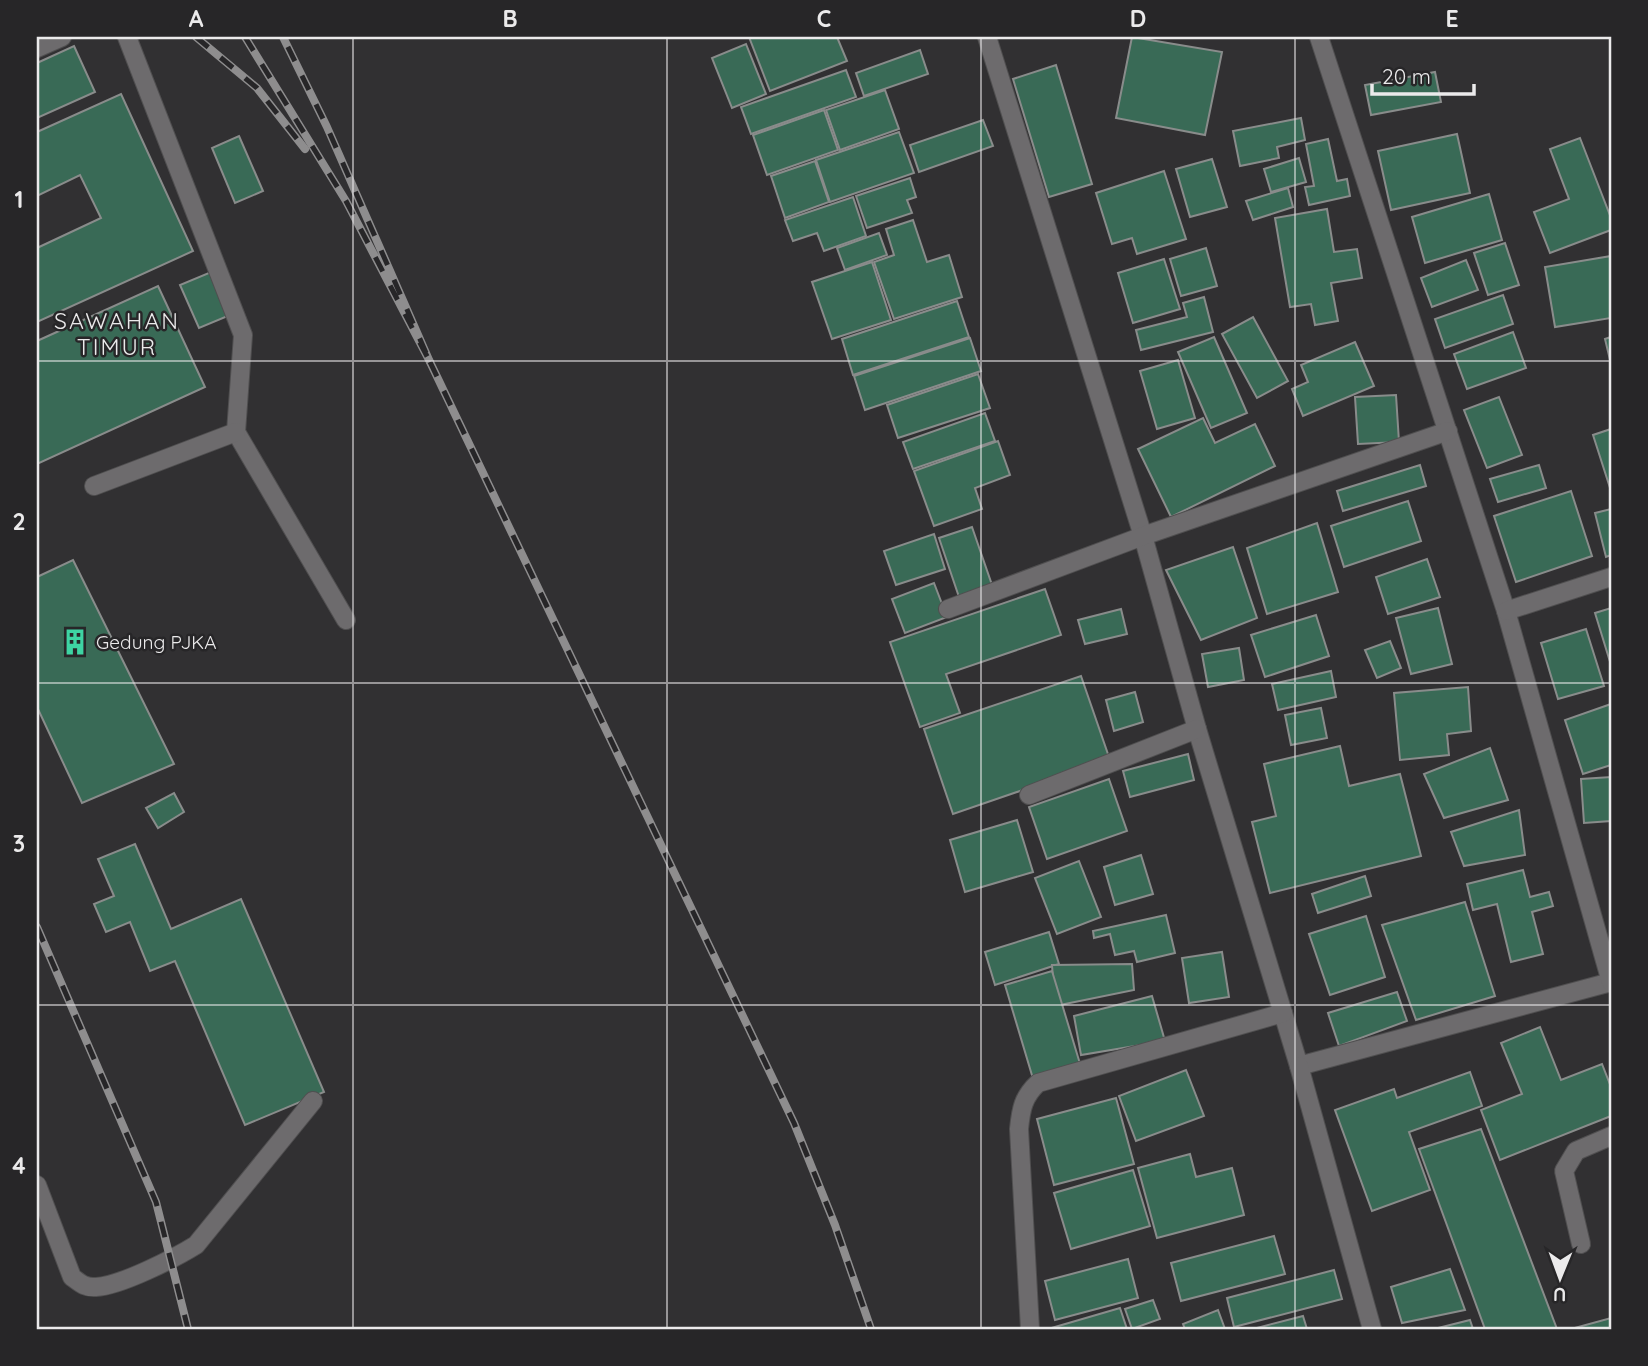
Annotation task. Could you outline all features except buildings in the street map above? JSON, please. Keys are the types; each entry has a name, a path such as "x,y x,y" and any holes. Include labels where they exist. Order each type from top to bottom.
{"street":[{"path":"37,47 62,37"},
{"path":"127,37 243,335 236,432 346,620"},
{"path":"987,37 1143,536 1197,729 1299,1066 1372,1329"},
{"path":"1299,1066 1611,983 1506,611 1319,37"},
{"path":"948,609 1143,536 1448,431"},
{"path":"94,486 236,432"},
{"path":"1506,611 1611,577"},
{"path":"1029,795 1197,729"},
{"path":"1030,1329 1019,1129 1027,1093 1038,1083 1283,1013"},
{"path":"37,1185 72,1277 83,1286 98,1287 171,1260 197,1245 313,1101"},
{"path":"1581,1244 1564,1171 1576,1151 1611,1136"}],"railway":[{"path":"196,37 257,88 305,149"},
{"path":"245,37 346,201 430,362 327,127 283,37"},
{"path":"430,362 794,1123 835,1225 871,1329"},
{"path":"37,927 156,1202 188,1329"}],"place":[{"name":"Gedung PJKA","path":"75,642"}],"district":[{"name":"SAWAHAN TIMUR","path":"117,334"}]}
